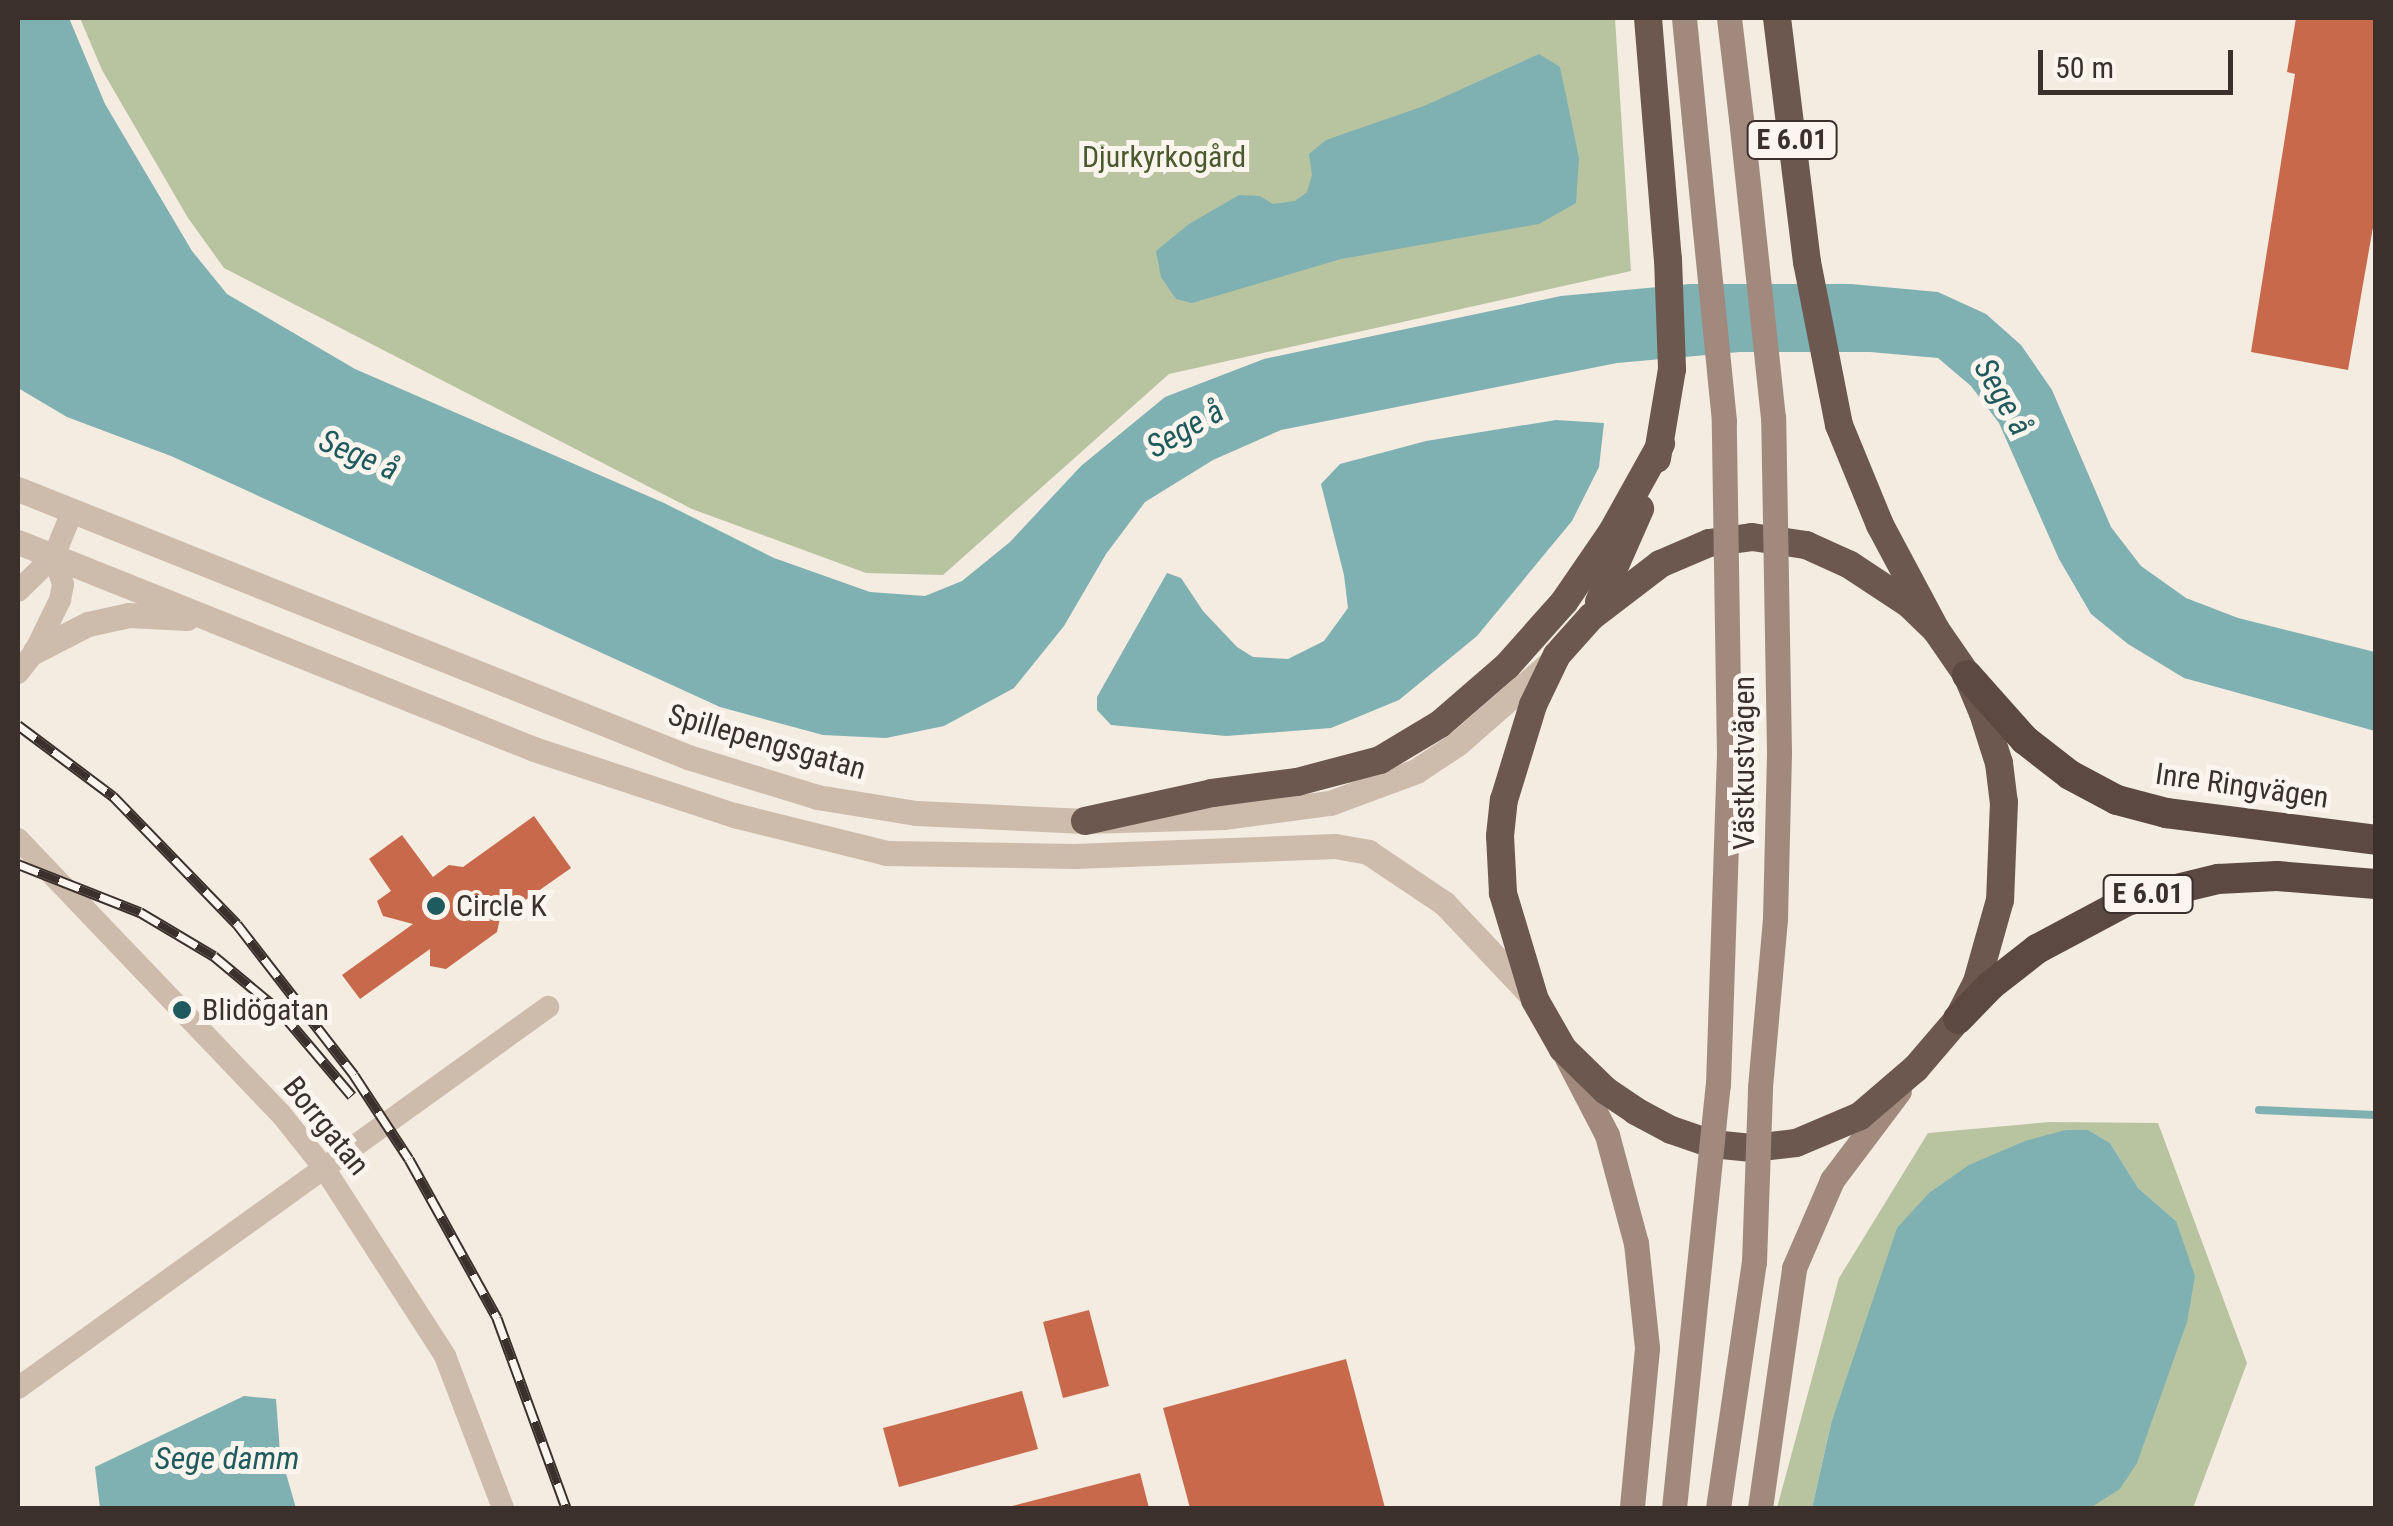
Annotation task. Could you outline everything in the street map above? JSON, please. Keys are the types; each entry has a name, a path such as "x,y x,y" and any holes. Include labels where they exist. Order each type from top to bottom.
{"highway":[{"path":"1590,616 1660,564 1709,543 1752,537 1806,546 1850,565 1909,604 1936,630 1967,674 1999,763 2005,850 1992,939 1958,1019 1884,1100 1832,1130 1796,1143 1752,1148 1712,1144 1671,1130 1605,1090 1563,1050 1535,1000 1502,893 1500,836 1517,754 1558,655 1590,616 1634,528 1661,444 1672,369 1668,259 1648,18"},
{"name":"E 6.01","path":"1776,18 1807,262 1825,368 1859,477 1936,630"},
{"path":"1086,821 1212,793 1296,782 1380,760 1440,724 1508,666 1564,602 1612,532 1661,444"},
{"name":"Inre Ringvägen","path":"1967,674 2025,740 2070,776 2117,800 2166,813 2376,840"},
{"name":"E 6.01","path":"1958,1019 2037,949 2087,920 2143,896 2218,879 2277,876 2376,884"}],"main road":[{"name":"Västkustvägen","path":"1674,1508 1718,1085 1729,756 1724,420 1684,18"},
{"name":"Västkustvägen","path":"1718,1508 1754,1262 1760,1087 1776,918 1779,751 1773,418 1728,18"},
{"path":"1563,1050 1607,1135 1636,1242 1647,1348 1632,1508"},
{"path":"1760,1508 1794,1268 1832,1180 1916,1068"}],"street":[{"name":"Spillepengsgatan","path":"18,490 688,757 799,791 916,813 1086,821 1223,817 1330,803 1416,771 1457,744 1558,655"},
{"path":"18,591 54,556 72,512"},
{"path":"18,542 447,718 574,764 734,815 886,853 1074,856 1334,846 1368,852 1444,903 1535,1000"},
{"path":"18,673 60,600 62,584 54,556"},
{"path":"34,651 88,624 129,616 210,619"},
{"name":"Borrgatan","path":"18,840 281,1114 324,1168 445,1356 503,1508"},
{"path":"18,1388 548,1007"}],"green space":[{"name":"Djurkyrkogård","path":"80,18 1615,18 1631,271 1169,374 943,575 866,573 692,509 224,268 188,218 102,70"},
{"path":"2050,1122 2158,1123 2247,1363 2193,1508 2090,1508 2176,1221 2138,1188 2110,1143 2088,1130 2066,1130 1831,1424 1812,1508 1777,1508 1839,1278 1928,1133"}],"water":[{"name":"Sege å","path":"18,18 69,18 105,104 192,251 227,294 355,369 664,503 774,558 870,592 925,596 962,581 1010,542 1081,466 1165,397 1264,359 1561,296 1690,284 1851,284 1938,292 1986,314 2021,345 2052,390 2111,527 2141,566 2186,598 2238,618 2375,652 2375,731 2184,678 2128,644 2091,614 2059,559 1999,423 1971,386 1938,358 1870,352 1740,352 1617,363 1281,430 1213,460 1145,502 1106,554 1064,626 1014,688 944,726 886,738 823,735 720,707 171,456 67,417 18,388"},
{"path":"1539,54 1560,67 1579,158 1576,203 1539,224 1341,259 1192,303 1176,299 1161,277 1156,251 1189,224 1239,195 1260,196 1273,204 1295,201 1307,192 1312,175 1309,154 1326,140 1424,106"},
{"path":"1556,420 1604,423 1599,467 1572,521 1477,636 1399,700 1331,728 1226,736 1111,725 1097,710 1097,697 1167,573 1181,578 1203,611 1237,647 1253,657 1288,659 1324,641 1348,608 1344,575 1321,484 1340,464 1426,441"},
{"path":"2066,1130 2088,1130 2110,1143 2138,1188 2176,1221 2195,1276 2187,1322 2137,1463 2120,1489 2090,1508 1812,1508 1831,1424 1897,1228 1929,1193 1969,1165 2025,1141"},
{"name":"Sege damm","path":"244,1396 276,1399 280,1453 296,1508 100,1508 95,1467"}],"building":[{"path":"2296,18 2376,18 2376,210 2348,370 2251,352 2295,74 2287,72"},
{"path":"534,816 571,868 500,918 497,932 446,969 430,966 430,949 360,999 342,975 413,924 383,916 377,901 391,891 369,859 402,835 433,877 449,865 463,867"},
{"path":"1089,1310 1109,1386 1063,1398 1043,1322"},
{"path":"1346,1359 1385,1508 1190,1508 1163,1408"},
{"path":"1022,1391 1038,1449 899,1487 883,1428"},
{"path":"1140,1473 1149,1508 1008,1508 1008,1507"}],"waterway":[{"path":"2259,1110 2376,1115"}],"railway":[{"path":"18,725 113,796 237,924 354,1075 409,1159 497,1318 566,1508"},
{"path":"18,864 140,912 214,956 280,1011 352,1096"}],"place":[{"name":"Circle K","path":"436,906"},
{"name":"Blidögatan","path":"182,1010"}]}
